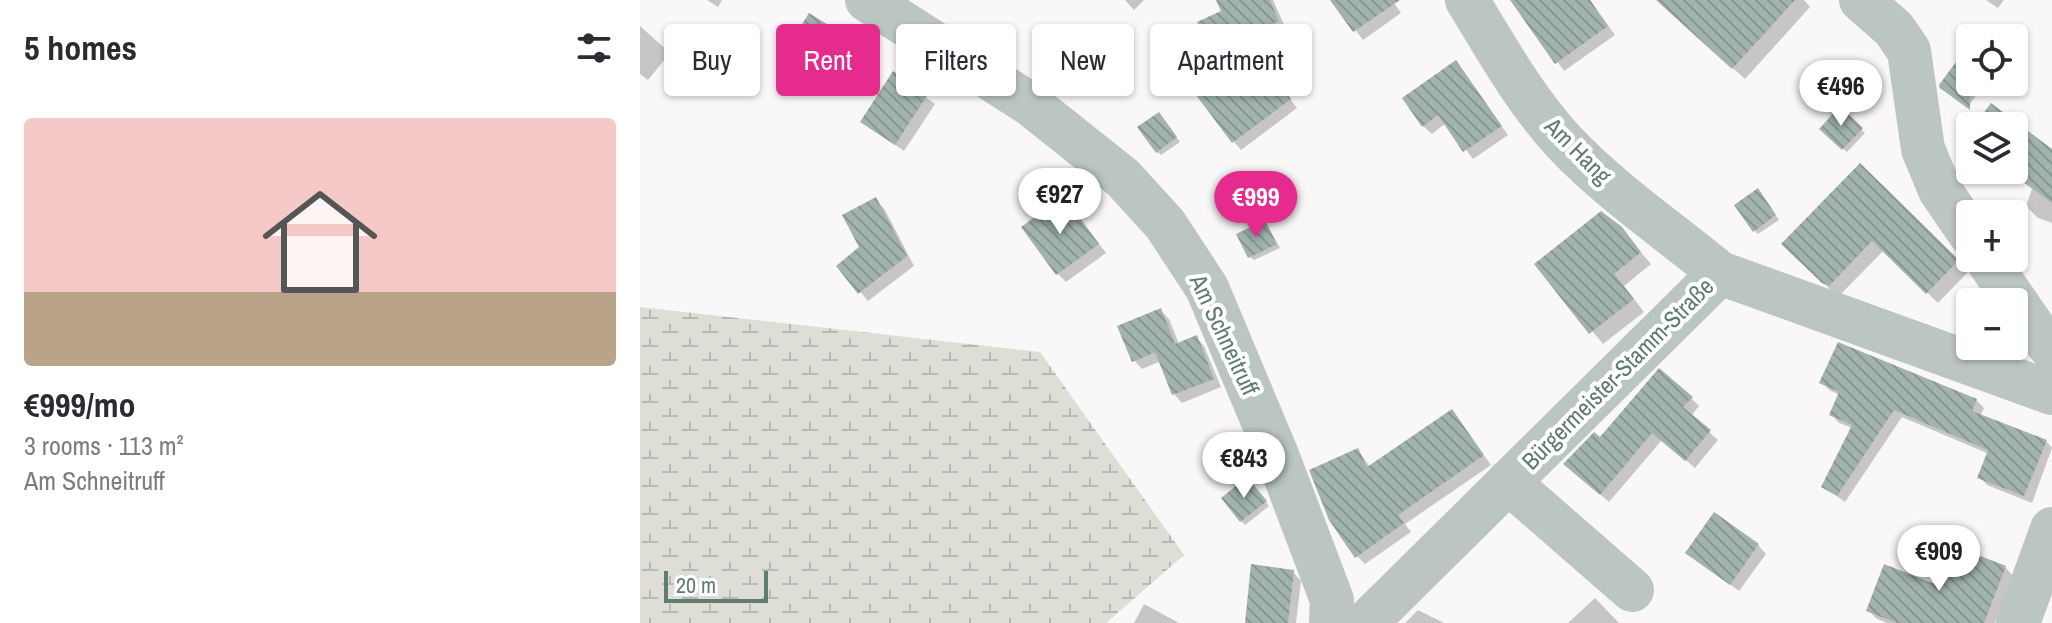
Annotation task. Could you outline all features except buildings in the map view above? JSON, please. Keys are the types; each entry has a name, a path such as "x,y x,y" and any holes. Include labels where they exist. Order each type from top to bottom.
{"street":[{"name":"Am Schneitruff","path":"867,0 1030,104 1123,178 1165,224 1207,288 1277,455 1332,600 1331,623"},
{"name":"Am Hang","path":"1467,0 1529,99 1565,143 1611,186 1720,273"},
{"path":"1861,0 1894,29 1909,51 1923,149 1940,190 1956,213"},
{"path":"1996,272 2052,349"},
{"name":"Bürgermeister-Stamm-Straße","path":"1366,623 1720,273 2052,393"},
{"path":"1508,482 1632,590"},
{"path":"2018,623 2052,529"}],"green space":[{"path":"640,307 1040,352 1184,555 1106,623 640,623"}]}
